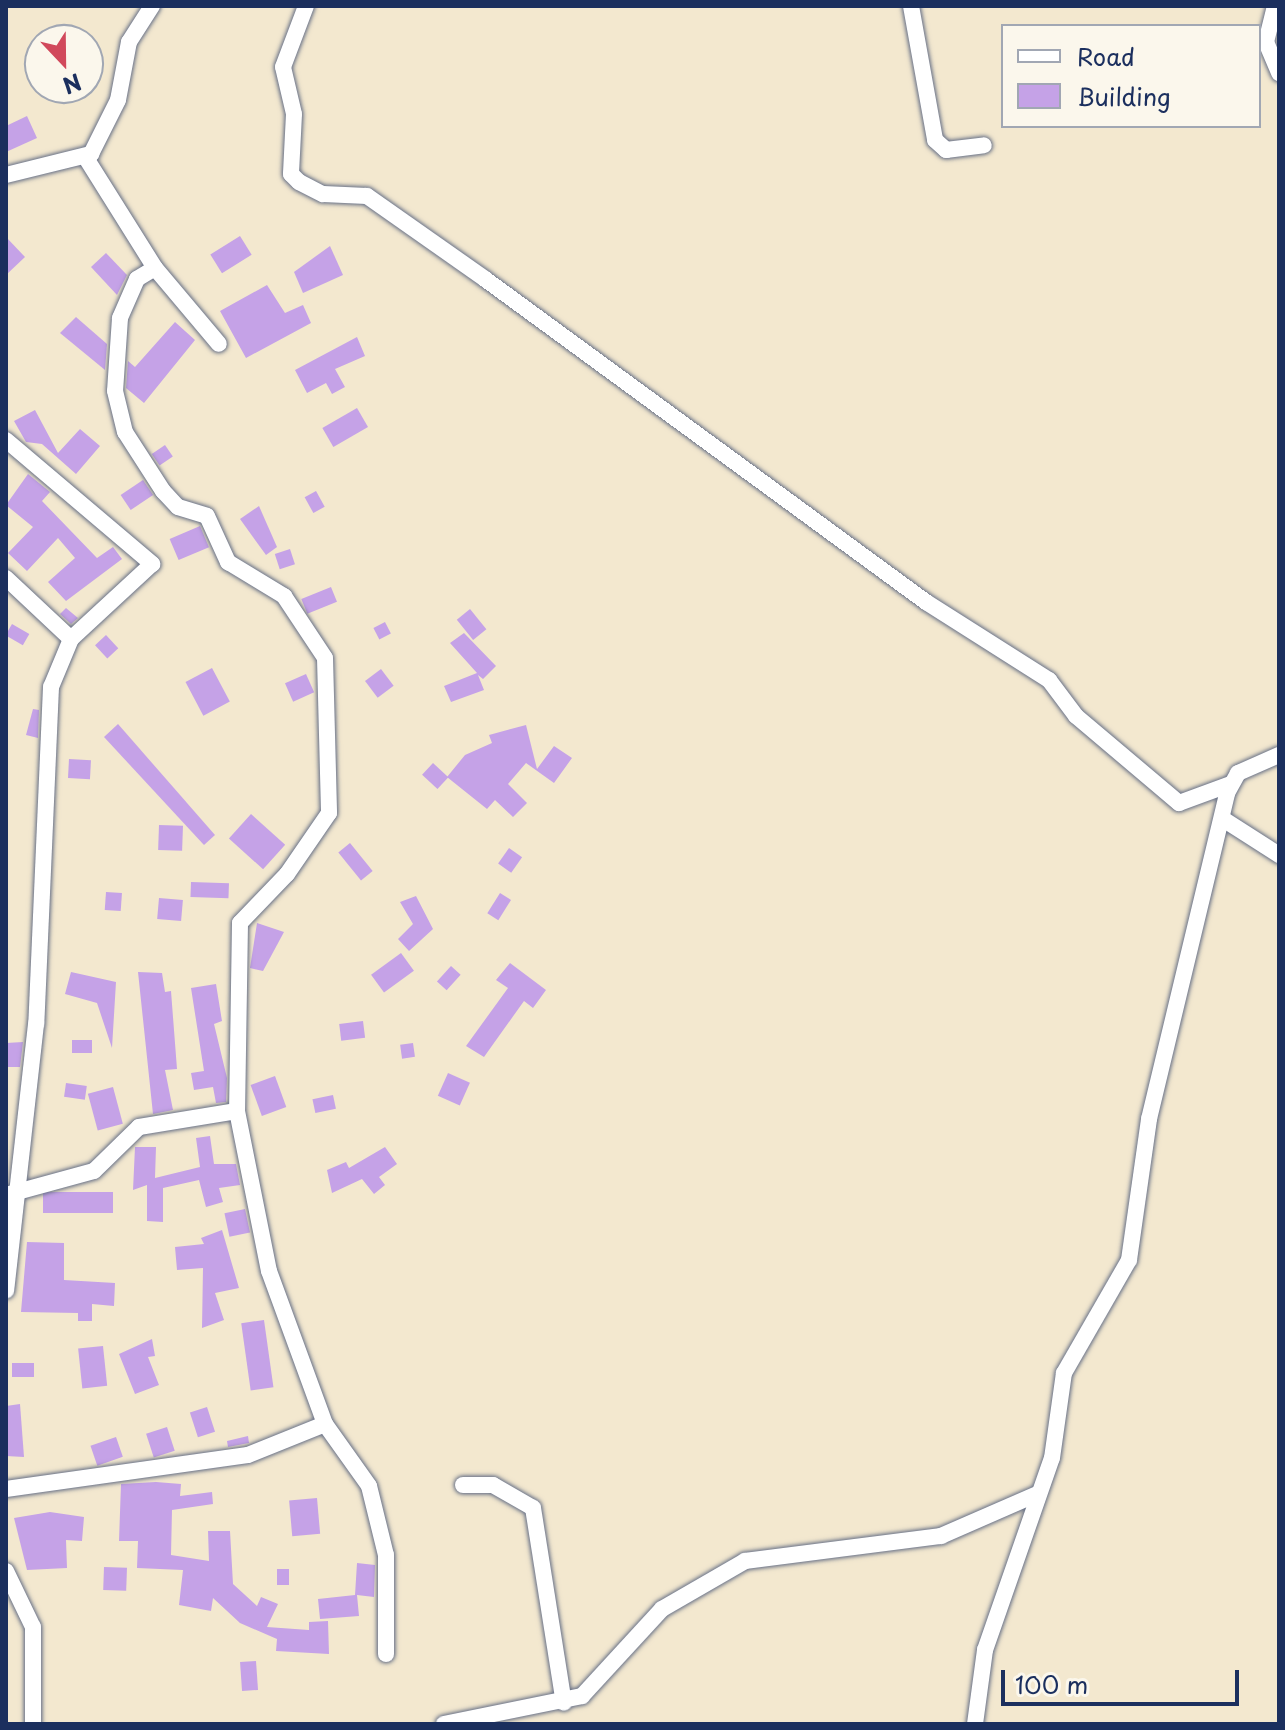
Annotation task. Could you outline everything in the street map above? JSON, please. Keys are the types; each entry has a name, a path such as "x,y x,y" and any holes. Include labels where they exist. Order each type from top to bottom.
{"street":[{"path":"6,175 86,158 114,113 129,42 152,6"},
{"path":"306,6 283,67 294,114 291,174 299,182 323,194 367,196 485,279 926,602 1049,680 1127,764 1179,803 1231,784 1247,767 1279,755"},
{"path":"911,6 935,140 946,150 984,145"},
{"path":"1275,6 1266,42 1279,73"},
{"path":"86,158 155,268 219,344"},
{"path":"155,268 137,279 120,318 115,391 125,432 178,507 211,521 228,562 284,596 309,629 325,658 332,728 329,813 287,874 240,923 237,1111 269,1271 325,1424 369,1486 386,1555 386,1654"},
{"path":"6,440 152,564 71,639 51,687 50,818 37,883 36,1024 13,1195 6,1290"},
{"path":"6,578 71,639"},
{"path":"975,1724 985,1650 1052,1458 1064,1373 1129,1260 1149,1119 1231,784"},
{"path":"1223,819 1279,855"},
{"path":"13,1195 94,1171 139,1127 237,1111"},
{"path":"6,1489 248,1455 325,1424"},
{"path":"463,1485 493,1485 533,1508 564,1703"},
{"path":"444,1724 564,1703 595,1686 675,1598 745,1561 941,1536 1037,1494"},
{"path":"6,1571 33,1627 33,1724"}],"building":[{"path":"27,116 37,138 6,152 6,126"},
{"path":"240,236 252,255 222,273 210,255"},
{"path":"6,237 25,257 6,275"},
{"path":"330,246 343,275 303,293 294,272"},
{"path":"106,253 127,275 117,295 91,267"},
{"path":"267,285 285,313 303,305 311,323 246,358 220,311"},
{"path":"76,317 107,344 105,370 60,333"},
{"path":"175,322 195,340 144,403 126,388 128,361 135,367"},
{"path":"357,337 365,356 335,369 345,387 332,394 326,383 307,393 295,370"},
{"path":"357,408 368,427 333,447 322,428"},
{"path":"35,410 58,453 80,429 100,446 76,474 42,444 26,442 14,421"},
{"path":"165,445 173,457 160,466 152,454"},
{"path":"28,474 50,492 42,501 97,558 113,547 122,559 66,601 48,582 75,558 58,538 27,571 8,553 33,527 6,505"},
{"path":"143,480 153,495 131,510 121,495"},
{"path":"316,491 325,507 313,513 305,497"},
{"path":"259,506 277,547 266,555 240,519"},
{"path":"200,526 209,547 179,560 170,539"},
{"path":"290,549 295,564 280,569 275,554"},
{"path":"331,587 337,602 307,614 301,599"},
{"path":"66,608 78,618 71,624 60,614"},
{"path":"470,609 486,629 473,640 457,620"},
{"path":"385,622 391,634 379,639 373,628"},
{"path":"12,624 29,634 23,645 6,636"},
{"path":"464,633 496,666 483,679 478,675 484,690 451,702 444,686 477,673 450,643"},
{"path":"106,635 118,648 107,658 95,645"},
{"path":"212,668 230,702 203,716 186,682"},
{"path":"381,669 394,686 378,698 365,681"},
{"path":"306,674 314,692 293,702 285,683"},
{"path":"33,709 39,710 38,738 26,735"},
{"path":"118,724 215,835 204,845 104,737"},
{"path":"526,725 537,769 554,746 572,758 554,783 526,763 508,784 527,803 513,817 495,800 487,809 447,777 465,755 492,743 489,735"},
{"path":"69,759 91,760 90,779 68,778"},
{"path":"433,763 448,777 437,789 422,775"},
{"path":"251,814 285,845 263,869 229,839"},
{"path":"159,825 183,826 182,851 158,850"},
{"path":"350,843 373,871 361,880 338,852"},
{"path":"509,848 522,857 511,873 498,864"},
{"path":"191,882 229,883 228,898 190,897"},
{"path":"106,892 122,893 121,911 105,910"},
{"path":"500,893 511,900 498,920 487,913"},
{"path":"416,896 433,929 409,951 398,939 413,924 400,902"},
{"path":"159,898 183,900 181,921 157,919"},
{"path":"257,923 284,932 263,971 250,968"},
{"path":"401,953 414,971 384,993 371,975"},
{"path":"510,963 546,990 533,1008 524,1001 484,1057 466,1046 508,988 496,980"},
{"path":"451,966 461,975 447,990 437,982"},
{"path":"71,972 116,982 112,1048 97,1003 65,994"},
{"path":"138,972 162,973 165,992 171,991 177,1069 165,1070 173,1110 153,1114"},
{"path":"216,984 222,1021 214,1024 227,1078 226,1102 216,1103 213,1087 194,1090 191,1073 204,1071 191,988"},
{"path":"363,1021 365,1038 341,1041 339,1024"},
{"path":"72,1040 92,1040 92,1053 72,1053"},
{"path":"23,1042 20,1067 6,1067 6,1043"},
{"path":"413,1043 415,1057 402,1059 400,1045"},
{"path":"448,1073 470,1083 460,1106 438,1096"},
{"path":"275,1076 286,1107 262,1116 251,1085"},
{"path":"66,1083 87,1086 85,1100 64,1097"},
{"path":"113,1087 123,1124 98,1130 88,1094"},
{"path":"333,1095 336,1109 315,1113 312,1099"},
{"path":"210,1136 214,1164 236,1164 240,1185 219,1188 223,1202 206,1207 199,1180 163,1188 163,1222 147,1221 147,1185 133,1190 135,1147 156,1147 155,1178 200,1167 196,1138"},
{"path":"385,1147 397,1164 379,1177 385,1185 374,1194 362,1179 332,1193 327,1170 346,1162 349,1168"},
{"path":"43,1192 113,1192 113,1213 43,1213"},
{"path":"245,1209 250,1232 229,1237 224,1213"},
{"path":"222,1230 239,1288 215,1293 224,1320 202,1328 203,1268 177,1270 175,1247 204,1244 201,1238"},
{"path":"27,1242 64,1243 64,1280 115,1283 114,1306 92,1304 92,1321 78,1321 78,1313 21,1312"},
{"path":"264,1320 273,1387 251,1391 241,1323"},
{"path":"152,1339 155,1356 148,1357 159,1385 135,1394 119,1354"},
{"path":"103,1346 107,1386 82,1388 78,1349"},
{"path":"12,1363 34,1363 34,1377 12,1377"},
{"path":"20,1404 24,1457 6,1456 6,1406"},
{"path":"207,1407 215,1432 198,1437 190,1413"},
{"path":"167,1427 175,1451 154,1458 146,1434"},
{"path":"248,1436 249,1443 228,1447 227,1441"},
{"path":"116,1437 123,1457 97,1466 90,1446"},
{"path":"121,1484 181,1484 180,1496 212,1492 213,1504 172,1510 171,1555 209,1561 208,1531 230,1531 233,1584 257,1606 261,1597 278,1604 267,1627 309,1630 309,1622 328,1621 329,1654 276,1651 277,1639 240,1623 213,1598 211,1611 179,1605 183,1570 137,1568 138,1541 119,1541"},
{"path":"317,1498 320,1534 292,1536 289,1500"},
{"path":"50,1512 84,1517 82,1541 66,1540 67,1568 27,1570 14,1518"},
{"path":"357,1563 375,1565 374,1597 357,1595 359,1616 320,1619 318,1599 355,1595"},
{"path":"104,1567 127,1568 126,1591 103,1590"},
{"path":"277,1569 289,1569 289,1585 277,1585"},
{"path":"256,1661 258,1690 242,1691 240,1662"}]}
